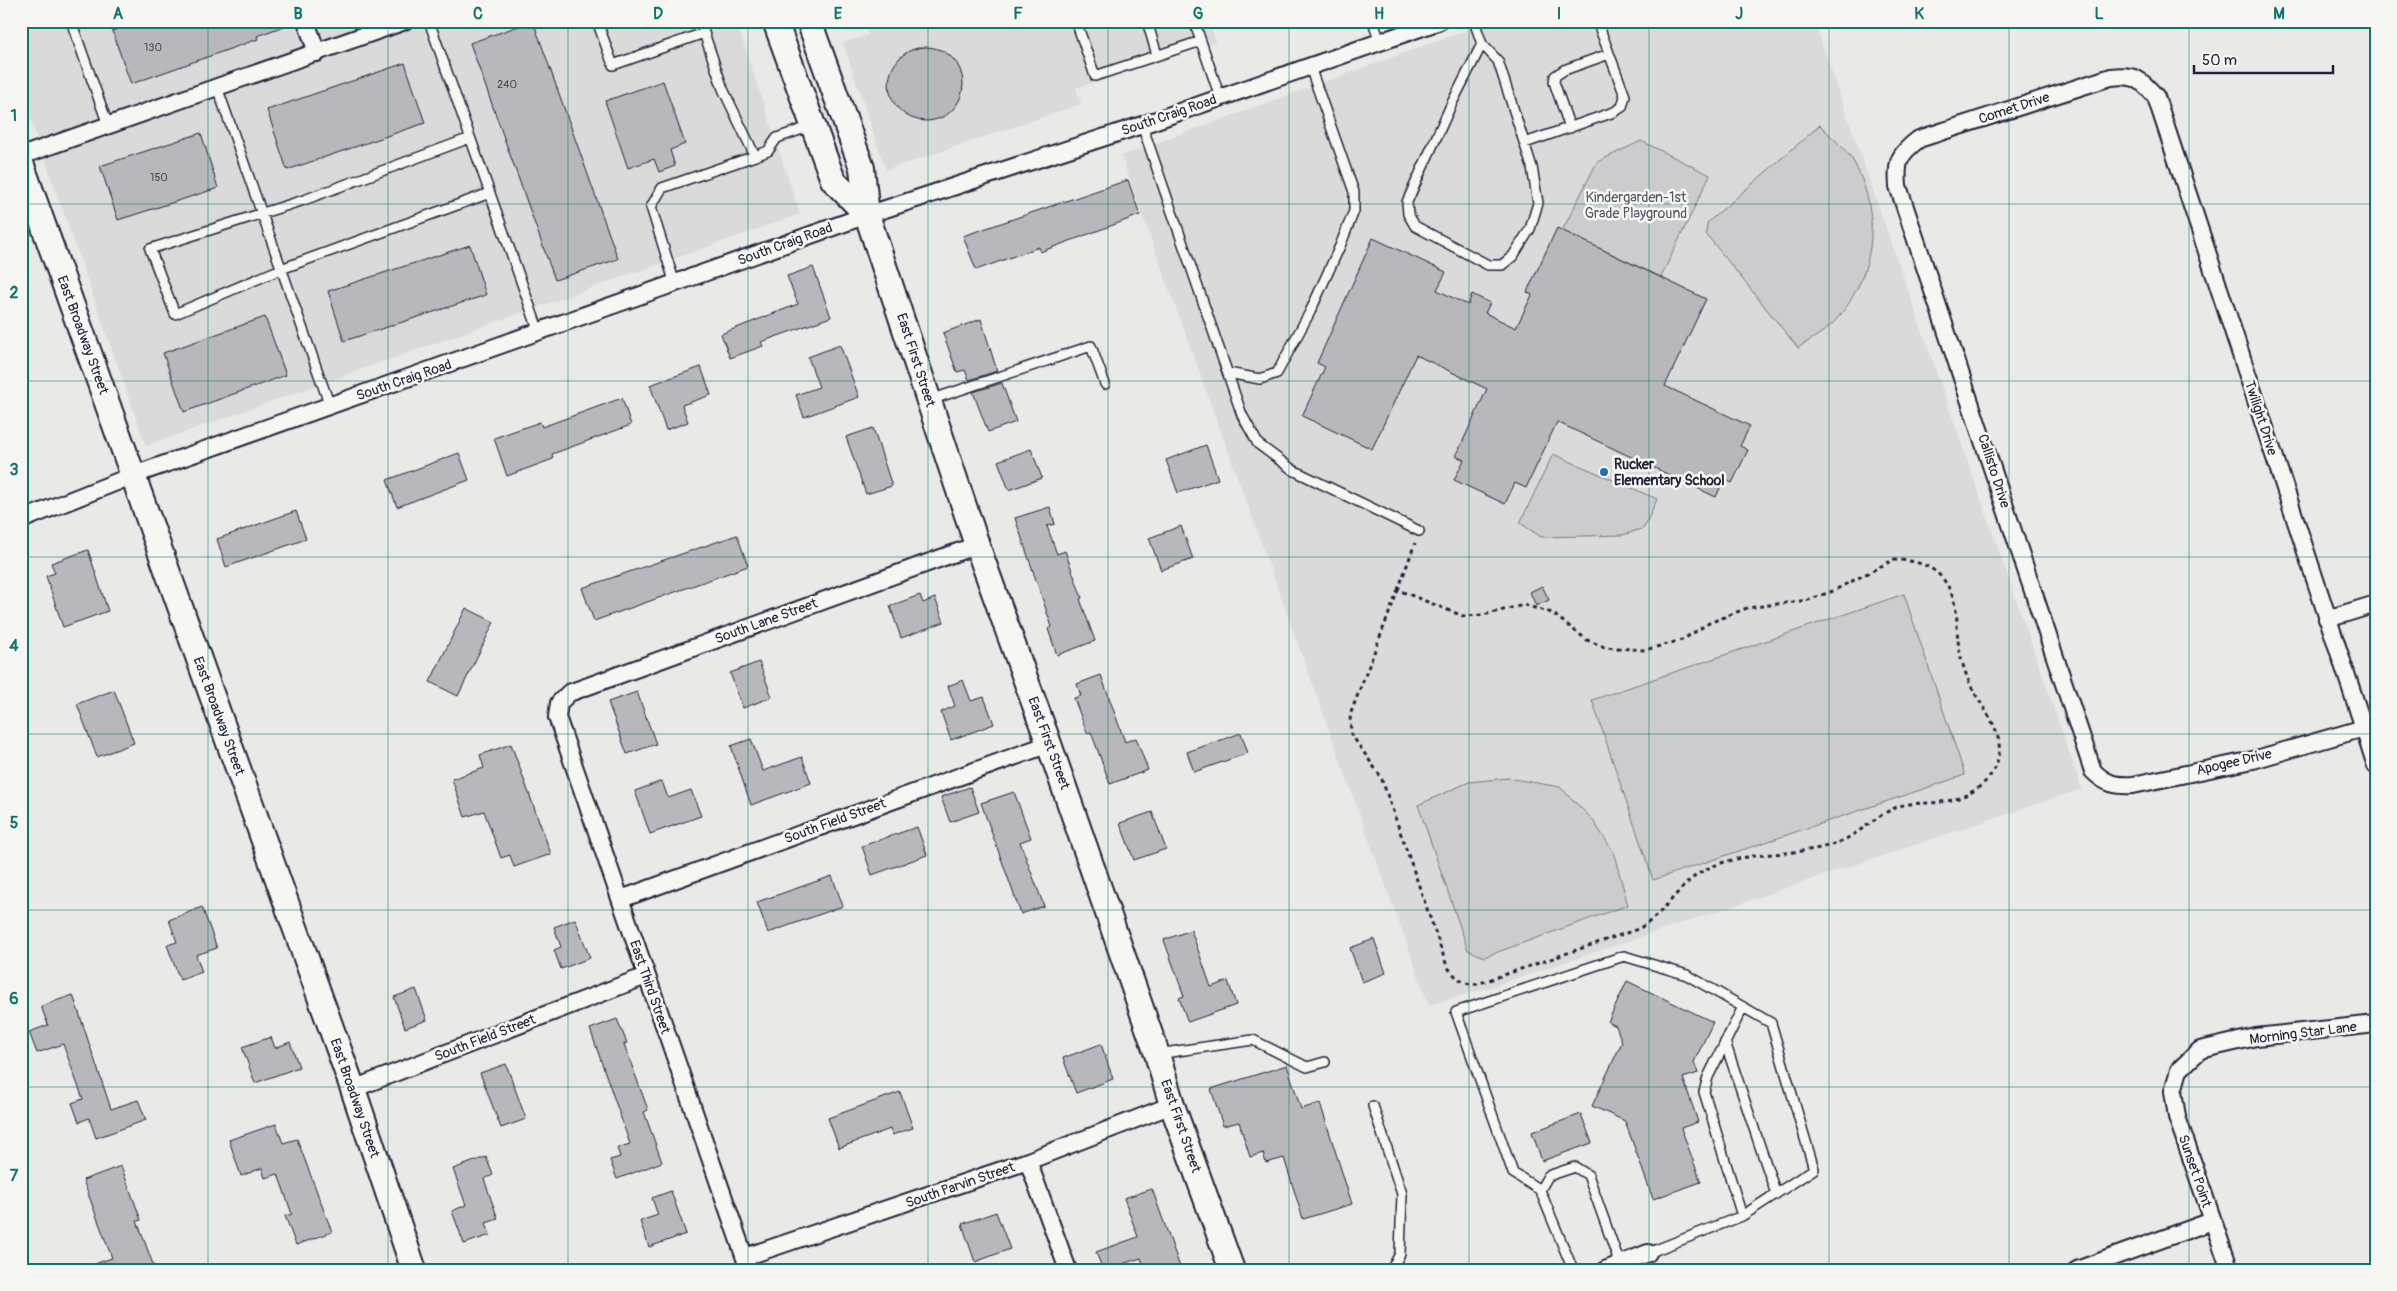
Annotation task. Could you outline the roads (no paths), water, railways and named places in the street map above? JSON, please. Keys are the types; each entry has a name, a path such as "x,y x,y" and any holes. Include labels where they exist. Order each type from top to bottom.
{"street":[{"path":"306,21 317,53"},
{"path":"21,156 405,21"},
{"name":"East First Street","path":"776,21 833,180 867,215"},
{"name":"East First Street","path":"809,21 862,168 867,215 977,545 1049,744 1157,1054 1172,1105 1232,1270"},
{"name":"South Craig Road","path":"21,520 134,475 867,215 1142,125 1440,21"},
{"name":"Comet Drive","path":"1900,157 1919,139 2111,77 2135,77"},
{"name":"Twilight Drive","path":"2135,77 2145,84 2156,96 2376,766"},
{"name":"Callisto Drive","path":"1900,157 1897,170 1898,186 2086,757 2093,771 2103,782"},
{"name":"East Broadway Street","path":"21,163 352,1089 414,1270"},
{"name":"South Lane Street","path":"559,703 568,693 977,545"},
{"path":"2327,619 2376,604"},
{"name":"East Third Street","path":"559,703 557,717 747,1264"},
{"name":"Apogee Drive","path":"2103,782 2116,786 2133,785 2253,760 2364,728"},
{"name":"South Field Street","path":"621,899 1049,744"},
{"name":"South Field Street","path":"352,1089 646,976"},
{"name":"Morning Star Lane","path":"2179,1070 2200,1050 2256,1036 2376,1024"},
{"name":"Sunset Point","path":"2179,1070 2173,1091 2176,1117 2230,1270"},
{"name":"South Parvin Street","path":"747,1264 1028,1161 1172,1105"},
{"path":"1028,1161 1068,1270"},
{"path":"2076,1270 2212,1221"},
{"path":"1612,1267 1648,1253"}],"lane":[{"path":"71,21 108,125"},
{"path":"429,21 538,332"},
{"path":"598,21 613,65 704,33"},
{"path":"700,21 723,89 756,156"},
{"path":"1076,21 1095,76 1201,40"},
{"path":"1146,21 1157,55"},
{"path":"1194,21 1220,97"},
{"path":"1373,21 1380,42"},
{"path":"1474,21 1482,44 1498,61 1532,167 1538,203 1530,228 1513,256 1502,265 1488,265 1415,226 1408,214 1407,202 1452,103 1482,44"},
{"path":"1525,144 1614,112 1622,107 1625,96 1598,21"},
{"path":"1570,128 1554,82 1555,76 1564,70 1609,54"},
{"path":"1228,373 1260,379 1276,372 1310,312 1354,211 1354,192 1310,67"},
{"path":"217,87 330,406"},
{"path":"675,284 651,207 662,188 756,156 768,151 777,138 814,125"},
{"path":"1142,125 1242,415 1258,444 1294,470 1419,531"},
{"path":"470,138 304,200 150,249 175,314 281,269 490,194"},
{"path":"929,400 1091,346 1105,384"},
{"path":"1573,1270 1540,1190 1513,1173 1456,1012 1624,956 1687,976 1771,1023 1814,1169 1742,1216 1648,1253"},
{"path":"1742,1216 1704,1092 1708,1077 1743,1007"},
{"path":"1157,1054 1253,1040 1307,1067 1325,1062"},
{"path":"1725,1042 1776,1194"},
{"path":"1373,1106 1402,1194 1400,1254 1392,1270"},
{"path":"1540,1190 1548,1176 1575,1167 1588,1176 1612,1267"}],"place":[{"name":"Rucker Elementary School","path":"1604,472"}],"park label":[{"name":"Kindergarden-1st Grade Playground","path":"1636,206"}]}
